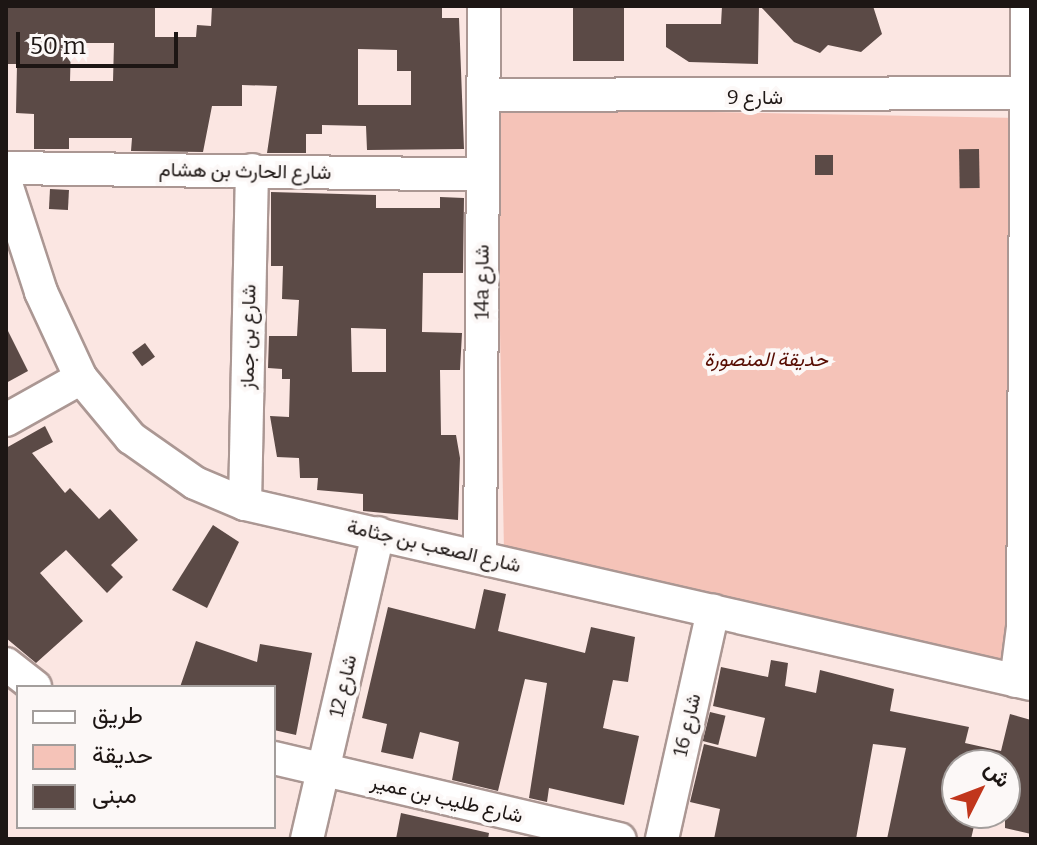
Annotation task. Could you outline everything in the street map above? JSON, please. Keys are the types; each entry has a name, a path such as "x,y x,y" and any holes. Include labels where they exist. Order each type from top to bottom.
{"street":[{"name":"14a شارع","path":"480,557 484,6"},
{"path":"1024,682 1028,334 1027,6"},
{"name":"شارع 9","path":"483,95 1026,93"},
{"name":"شارع الحارث بن هشام","path":"6,168 483,175"},
{"name":"شارع بن جماز","path":"245,504 252,170"},
{"name":"شارع الصعب بن جثامة","path":"6,184 41,292 81,378 151,455 245,504 1024,682"},
{"path":"6,420 81,378"},
{"name":"شارع 12","path":"307,839 378,533"},
{"name":"شارع 16","path":"662,839 713,611"},
{"path":"6,664 32,685"},
{"name":"شارع طليب بن عمير","path":"276,758 620,839"}],"green space":[{"name":"حديقة المنصورة","path":"496,108 1022,118 1005,667 504,552"}],"building":[{"path":"6,6 155,6 155,37 196,37 197,25 211,26 212,6 442,6 442,18 459,18 464,149 367,150 366,126 322,125 322,134 306,134 306,153 267,153 277,86 242,85 242,106 212,106 203,152 131,151 132,138 69,138 69,149 34,149 34,114 16,113 17,64 6,64","holes":["71,43 114,43 113,81 70,81","358,49 397,50 397,71 411,71 411,105 358,105"]},
{"path":"573,6 624,6 624,61 573,61"},
{"path":"722,6 759,6 758,64 689,62 666,47 666,24 721,24"},
{"path":"760,6 873,6 882,34 861,52 828,45 820,53 794,42"},
{"path":"959,149 979,149 980,188 960,188"},
{"path":"815,155 833,155 833,175 815,175"},
{"path":"50,189 69,190 68,210 49,209"},
{"path":"271,192 376,195 376,208 440,208 440,197 464,198 463,273 423,273 422,332 462,333 460,370 440,370 441,435 456,435 460,458 458,520 363,511 363,494 317,490 318,478 300,478 299,458 277,457 270,416 289,417 290,379 282,379 282,369 268,368 269,336 297,336 299,300 282,299 283,266 271,266","holes":["351,328 386,329 386,372 352,372"]},
{"path":"6,327 28,371 6,383"},
{"path":"145,343 155,357 142,366 132,352"},
{"path":"45,426 53,442 32,453 65,493 70,488 99,519 110,509 138,540 111,565 123,577 107,593 66,550 40,573 83,621 36,663 6,638 6,448"},
{"path":"213,525 239,542 207,608 172,590"},
{"path":"484,589 506,594 498,631 585,653 591,627 635,637 628,682 613,680 603,728 639,736 624,805 549,788 547,802 529,798 547,683 525,679 498,791 452,780 459,742 420,732 413,759 381,752 387,724 362,718 388,607 475,629"},
{"path":"196,641 257,662 260,644 312,653 296,735 276,730 276,685 181,685"},
{"path":"771,660 788,663 785,686 816,693 820,670 894,689 890,711 969,727 965,743 992,749 941,749 941,829 973,829 971,839 887,839 906,748 873,744 856,839 714,839 720,809 690,802 704,744 756,757 765,718 713,706 721,667 768,677"},
{"path":"710,712 726,716 718,745 703,741"},
{"path":"1010,714 1031,720 1031,834 1009,829 1021,829 1021,749 1001,749"},
{"path":"401,813 489,833 488,839 396,839"}]}
